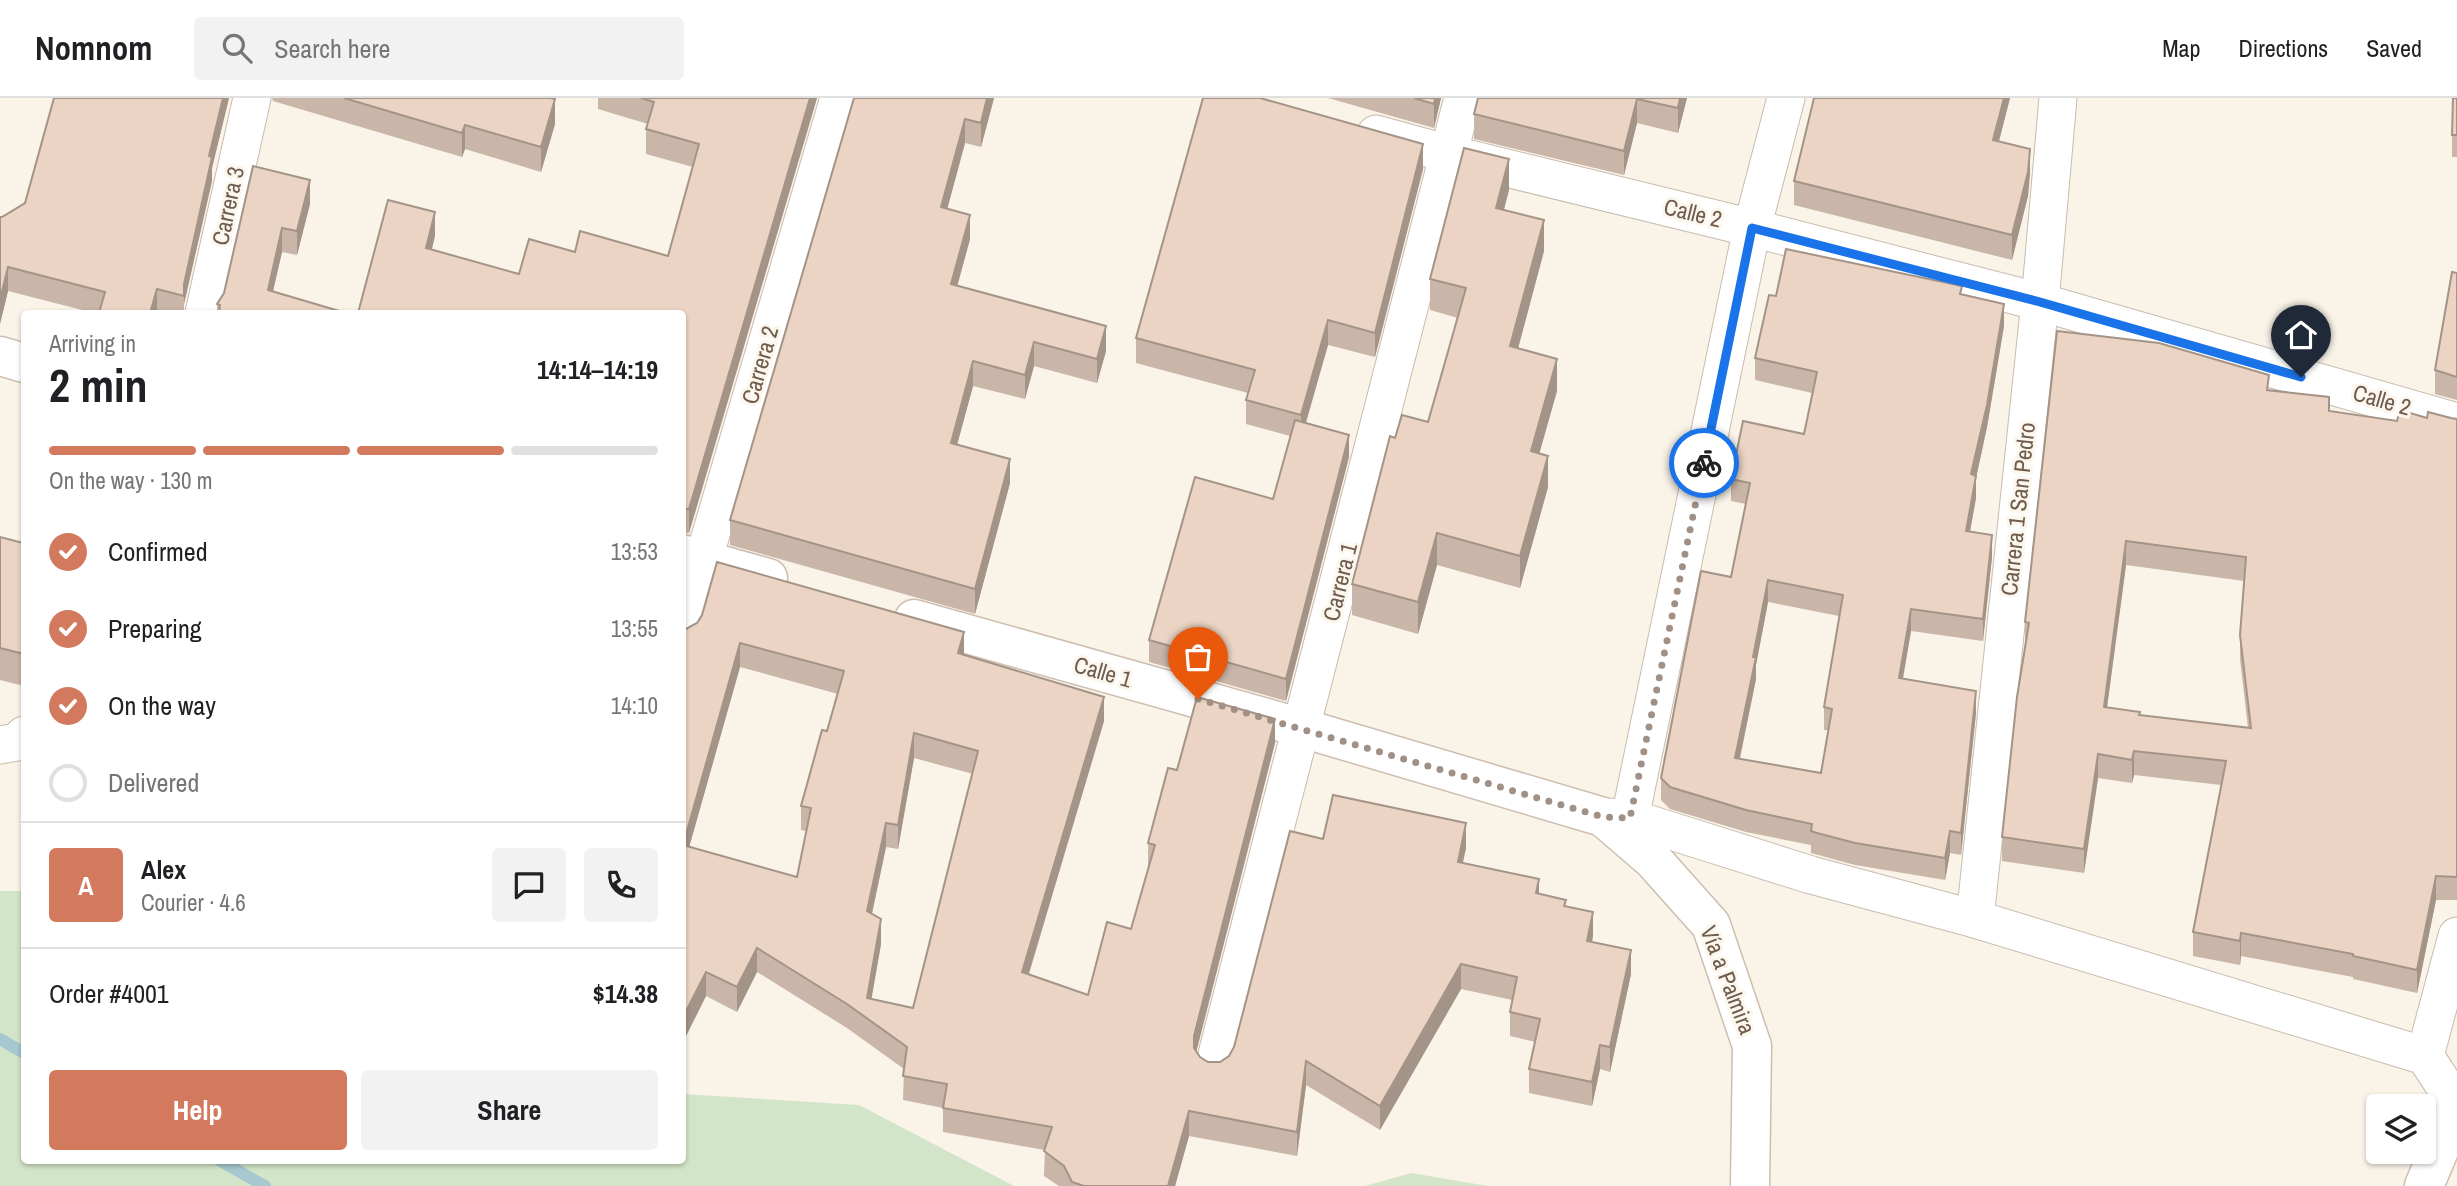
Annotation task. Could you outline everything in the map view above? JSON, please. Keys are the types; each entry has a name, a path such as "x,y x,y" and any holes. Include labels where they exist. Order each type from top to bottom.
{"street":[{"name":"Carrera 3","path":"205,310 251,98"},
{"name":"Carrera 2","path":"686,605 693,557 839,98"},
{"name":"Carrera 1","path":"1214,1066 1463,98"},
{"path":"1786,98 1752,228 1617,818 1811,875 1975,919 2425,1056 2457,1107 2424,1186"},
{"name":"Carrera 1 San Pedro","path":"1975,919 2040,302 2058,98"},
{"name":"Calle 2","path":"1343,124 1449,154 2040,302 2457,422"},
{"path":"0,356 21,362"},
{"path":"693,557 797,586"},
{"name":"Calle 1","path":"876,609 1617,818"},
{"path":"0,746 17,742 21,738"},
{"name":"Vía a Palmira","path":"1617,818 1711,925 1752,1046 1750,1186"},
{"path":"2425,1056 2457,936"}],"green space":[{"path":"0,891 21,891 21,1164 686,1164 686,1094 859,1105 1014,1186 0,1186"},
{"path":"1411,1173 1488,1186 1365,1186"}],"building":[{"path":"54,98 223,98 209,156 212,157 184,284 184,296 157,289 151,310 100,310 105,292 8,267 0,300 0,217 25,203"},
{"path":"344,98 555,99 541,147 465,125 462,133"},
{"path":"641,98 810,98 689,509 686,509 686,310 359,310 388,200 435,212 426,248 519,274 529,239 575,252 580,231 668,256 699,144 646,129 654,102"},
{"path":"854,98 987,98 981,123 965,119 941,207 970,215 951,284 1106,326 1097,359 1034,342 1025,375 973,361 951,443 1010,459 975,589 730,520"},
{"path":"1203,98 1260,98 1423,144 1375,333 1328,320 1301,415 1246,400 1255,370 1136,338"},
{"path":"1414,98 1435,98 1434,104"},
{"path":"1478,98 1680,98 1678,108 1637,99 1624,151 1474,114"},
{"path":"1814,98 2004,98 1993,140 2030,149 2028,172 2012,235 1794,181"},
{"path":"2453,98 2457,98 2457,135 2452,135"},
{"path":"1464,148 1509,159 1496,208 1544,220 1510,346 1557,359 1531,451 1548,456 1520,556 1437,533 1418,602 1352,584 1390,436 1395,438 1402,415 1428,422 1466,288 1430,279"},
{"path":"253,166 310,180 297,231 282,228 268,290 336,310 219,310 220,305 217,304 224,293"},
{"path":"1786,249 1962,286 1960,294 2004,304 1987,405 1971,474 1976,476 1966,531 1992,535 1983,619 1911,609 1899,678 1976,691 1961,833 1950,831 1945,858 1855,843 1817,833 1811,831 1812,824 1746,810 1670,787 1661,778 1701,571 1731,577 1750,483 1731,479 1743,421 1804,434 1817,372 1755,358 1769,295 1776,296","holes":["1768,580 1843,595 1824,707 1832,709 1821,773 1735,758 1756,657 1753,657"]},
{"path":"2452,272 2457,273 2457,377 2435,370"},
{"path":"2057,331 2159,343 2269,375 2267,390 2329,397 2329,411 2397,421 2400,410 2427,418 2428,412 2457,419 2457,877 2436,876 2417,970 2353,954 2241,933 2240,941 2193,932 2226,761 2134,751 2132,760 2098,754 2084,849 2002,837 2017,697 2029,623 2025,622","holes":["2126,541 2246,557 2240,635 2251,728 2139,715 2140,712 2104,707"]},
{"path":"1295,420 1349,435 1286,679 1149,640 1195,477 1273,499"},
{"path":"0,537 21,542 21,653 0,648"},
{"path":"717,562 964,632 958,653 1104,697 1022,972 1088,995 1107,922 1131,929 1155,845 1148,843 1168,768 1177,770 1197,697 1275,719 1194,1036 1194,1048 1200,1057 1208,1062 1220,1062 1229,1056 1234,1047 1290,831 1323,839 1333,795 1466,823 1458,862 1539,879 1536,893 1566,900 1564,906 1593,912 1587,941 1631,950 1610,1047 1600,1045 1592,1082 1529,1069 1540,1019 1510,1012 1517,977 1461,964 1380,1106 1306,1061 1297,1132 1189,1111 1168,1186 1084,1186 1072,1182 1064,1166 1044,1151 1052,1127 943,1108 947,1084 903,1076 907,1047 847,1004 757,948 737,987 706,972 686,1011 686,846 797,877 811,808 801,806 822,730 827,731 844,671 740,643 686,834 686,629 697,623 702,615","holes":["914,733 978,751 913,1008 867,998 881,919 867,911 886,823 898,825"]}],"waterway":[{"path":"0,1039 21,1051"},
{"path":"226,1164 265,1186"}],"way so far":[{"path":"1198,699 1603,817 1630,818 1704,463"}],"route":[{"path":"1704,463 1752,228 2040,302 2301,377"}]}
